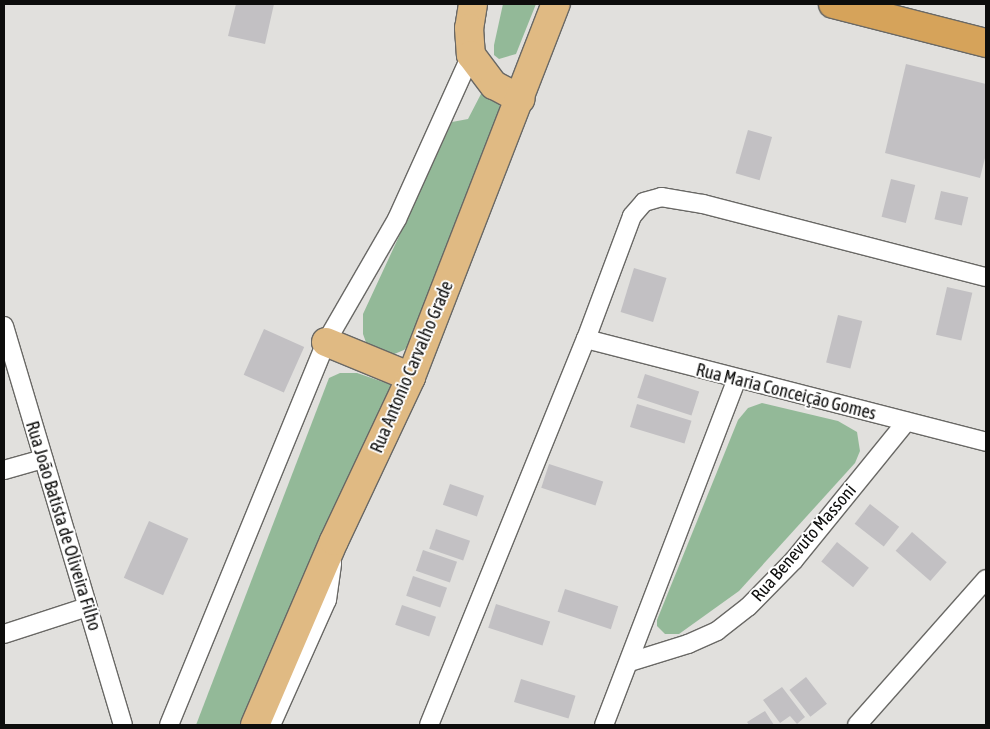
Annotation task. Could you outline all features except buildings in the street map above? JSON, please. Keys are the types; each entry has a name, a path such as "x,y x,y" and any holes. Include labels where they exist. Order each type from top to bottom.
{"highway":[{"path":"833,4 986,43"}],"main road":[{"path":"473,4 469,28 471,55 494,85 520,99"},
{"name":"Rua Antonio Carvalho Grade","path":"255,725 334,541 411,377 556,4"},
{"path":"326,342 411,377"}],"street":[{"path":"169,725 326,342 397,220 471,55"},
{"path":"429,725 586,339 632,216 644,202 661,196 703,204 986,277"},
{"name":"Rua João Batista de Oliveira Filho","path":"4,326 123,725"},
{"name":"Rua Maria Conceição Gomes","path":"586,339 738,380 986,442"},
{"path":"604,725 738,380"},
{"name":"Rua Benevuto Massoni","path":"630,662 696,641 717,631 748,607 794,560 906,422"},
{"path":"4,470 43,459"},
{"path":"271,725 327,600 334,541"},
{"path":"857,725 986,579"},
{"path":"5,637 87,607"}],"green space":[{"path":"503,4 536,4 516,54 499,59 494,55 494,45"},
{"path":"482,92 500,101 499,116 416,338 404,350 387,357 368,348 363,334 363,314 452,122 468,119"},
{"path":"340,373 357,373 392,385 395,390 241,725 196,725 329,378"},
{"path":"762,403 838,421 857,432 860,451 855,463 739,591 679,634 665,634 657,626 657,620 738,420 748,408"}]}
